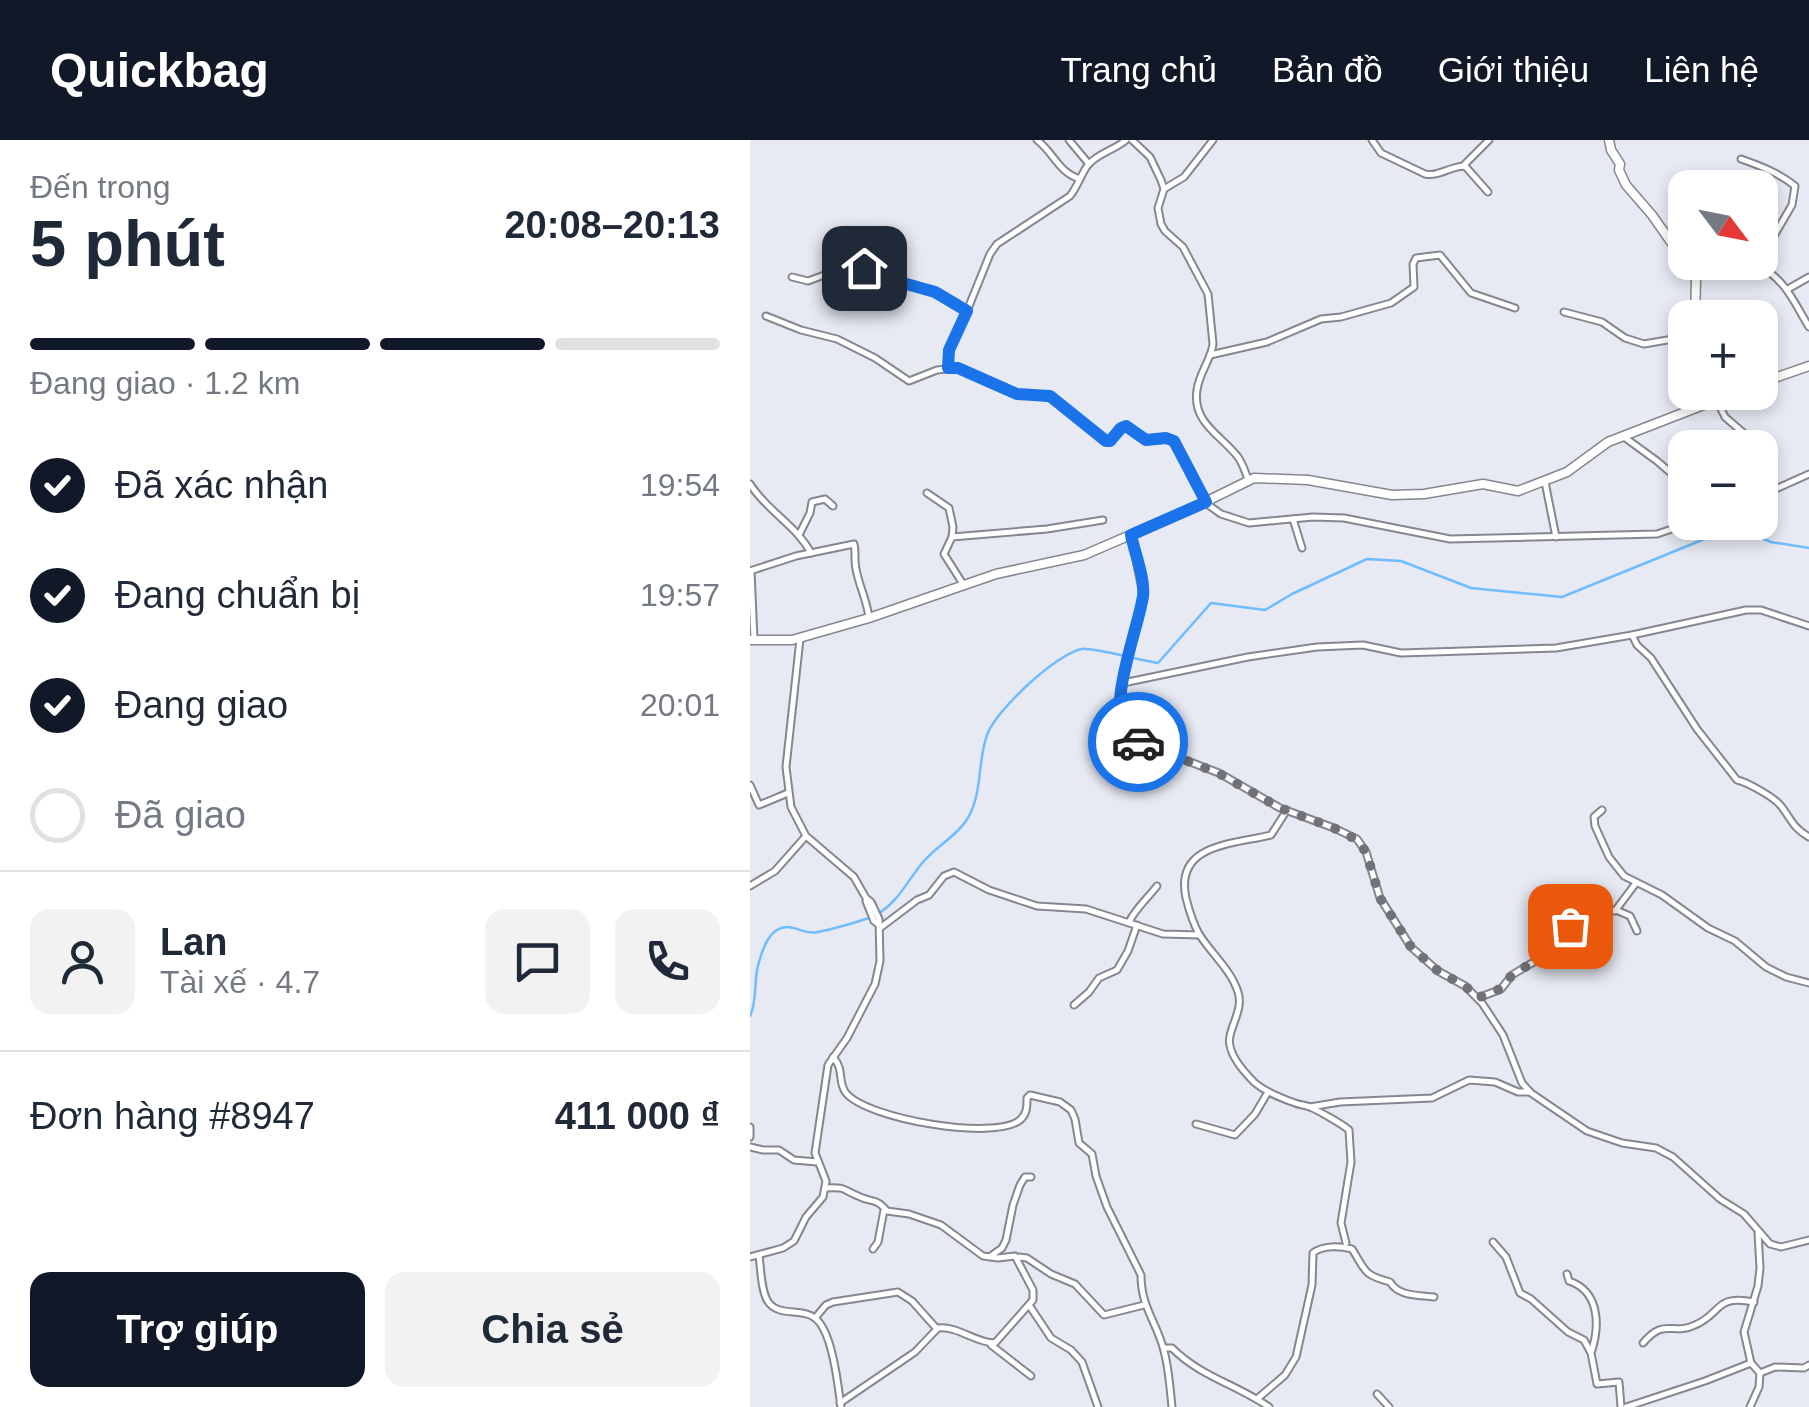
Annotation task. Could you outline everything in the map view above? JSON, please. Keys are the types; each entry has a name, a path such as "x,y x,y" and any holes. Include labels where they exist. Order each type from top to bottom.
{"street":[{"path":"1038,140 1058,166 1080,179"},
{"path":"1069,140 1089,164"},
{"path":"948,368 949,350 997,244 1070,196 1089,164 1129,140 1152,159 1164,189 1158,208 1161,224 1183,247 1208,294 1213,344 1196,393 1199,412 1208,428 1236,455 1248,479"},
{"path":"1164,189 1184,177 1213,140"},
{"path":"1372,140 1381,153 1432,176 1463,166 1489,140"},
{"path":"1610,140 1626,185 1668,238"},
{"path":"1740,159 1770,170"},
{"path":"1463,166 1488,192"},
{"path":"1778,176 1795,186 1792,205 1778,228"},
{"path":"1210,355 1267,342 1322,319 1395,301 1414,287 1416,258 1440,255 1471,293 1515,308"},
{"path":"792,277 808,281 846,267 861,267 878,276 935,292 967,311"},
{"path":"1788,289 1809,277"},
{"path":"1778,280 1788,289 1809,327"},
{"path":"1564,312 1602,322 1622,336 1644,344 1668,341"},
{"path":"766,316 801,330 837,338 876,358 908,381 958,368 1020,395 1050,396 1106,441 1126,426 1146,440 1172,439 1206,502 1221,514 1249,523 1344,518 1450,539 1656,534 1668,530"},
{"path":"1778,377 1809,366"},
{"path":"869,618 855,566 856,544 751,571 752,640 801,637 869,618 963,584 1084,555 1206,502 1248,479 1292,478 1402,496 1483,484 1514,491 1573,469 1606,444 1685,410"},
{"path":"1721,410 1740,430"},
{"path":"1624,437 1668,471"},
{"path":"1778,487 1809,474"},
{"path":"1545,482 1556,537"},
{"path":"750,484 811,553"},
{"path":"926,493 950,508 952,537 944,554 963,584"},
{"path":"799,536 812,502 825,498 832,506"},
{"path":"1293,519 1302,548"},
{"path":"952,537 1102,520"},
{"path":"1131,535 1143,594 1122,683 1121,720 1125,732 1360,842 1380,898 1411,947 1478,998 1494,1020 1522,1083 1531,1092 1587,1131 1666,1153 1744,1214 1770,1244 1780,1247 1808,1237"},
{"path":"1122,683 1317,647 1363,645 1401,653 1545,649 1746,610 1760,610 1809,626"},
{"path":"1632,635 1692,723 1737,780 1776,801 1794,826 1809,837"},
{"path":"750,1257 794,1241 806,1216 820,1202 826,1188 824,1171 815,1153 828,1065 875,984 880,961 879,926 866,898 854,878 806,836 791,807 787,755 801,637"},
{"path":"750,786 760,806 788,792"},
{"path":"1287,810 1271,835 1214,847 1198,856 1188,868 1185,892 1200,935 1238,994 1238,1012 1229,1041 1248,1076 1268,1092 1310,1107 1350,1130 1350,1172 1342,1222 1346,1242"},
{"path":"1602,810 1594,818 1594,826 1614,865 1636,884 1662,895 1771,969 1809,984"},
{"path":"750,886 774,871 806,836"},
{"path":"879,926 929,894 944,876 954,872 1026,904 1086,909 1164,934 1200,935"},
{"path":"1616,910 1636,884"},
{"path":"1074,1005 1100,978 1117,970 1129,948 1136,908 1156,886"},
{"path":"1478,998 1500,989 1512,975 1547,954 1566,928 1591,911 1616,910 1630,916 1636,930"},
{"path":"833,1056 840,1065 848,1095 878,1111 920,1122 992,1130 1018,1122 1030,1095 1068,1106 1074,1114 1079,1143 1092,1154 1107,1207 1140,1273 1144,1305 1164,1348 1172,1407"},
{"path":"1310,1107 1432,1098 1469,1080 1531,1092"},
{"path":"1196,1124 1235,1135 1255,1114 1268,1092"},
{"path":"750,1127 750,1137"},
{"path":"750,1147 779,1150 794,1160 817,1162"},
{"path":"988,1257 1002,1248 1020,1184 1030,1177"},
{"path":"826,1188 846,1188 857,1196 876,1200 884,1210 941,1224 984,1256 1027,1258 1053,1276 1075,1284 1104,1315 1144,1305"},
{"path":"873,1249 884,1210"},
{"path":"1750,1407 1760,1373 1751,1363 1744,1332 1760,1268 1757,1230"},
{"path":"1493,1242 1506,1257 1520,1293 1581,1338 1591,1353"},
{"path":"1257,1399 1282,1378 1296,1358 1315,1250 1349,1248 1376,1279 1390,1282 1400,1292 1434,1296"},
{"path":"758,1256 768,1302 776,1308 806,1313 815,1318 824,1332 841,1405 913,1353 936,1329 964,1332 1032,1376"},
{"path":"988,1344 997,1341 1033,1300 1033,1290 1017,1258"},
{"path":"1567,1274 1593,1298 1596,1327 1591,1353 1597,1384 1619,1382 1624,1407 1751,1363"},
{"path":"815,1318 833,1302 898,1292 912,1301 936,1329"},
{"path":"1642,1342 1658,1328 1694,1326 1724,1302 1754,1302"},
{"path":"1029,1304 1051,1338 1082,1362 1098,1407"},
{"path":"1164,1348 1172,1348 1215,1380 1269,1407"},
{"path":"1760,1373 1781,1366 1809,1365"},
{"path":"1376,1394 1389,1407"}],"waterway":[{"path":"879,913 968,818 992,725 1028,684 1071,653 1087,649 1158,663 1211,603 1265,610 1367,559 1401,561 1471,588 1562,597 1734,527 1771,542 1809,548"},
{"path":"750,1016 761,956 776,931 787,927 814,933 872,917"}],"way so far":[{"path":"1138,742 1218,773 1280,808 1357,840 1366,852 1380,898 1411,947 1448,979 1465,986 1478,998 1500,989 1512,975 1547,954 1570,926"}],"route":[{"path":"864,268 878,276 935,292 967,311 949,350 948,368 958,368 1020,395 1050,396 1106,441 1126,426 1146,440 1174,441 1206,502 1131,535 1143,594 1120,701 1122,726 1138,742"}]}
